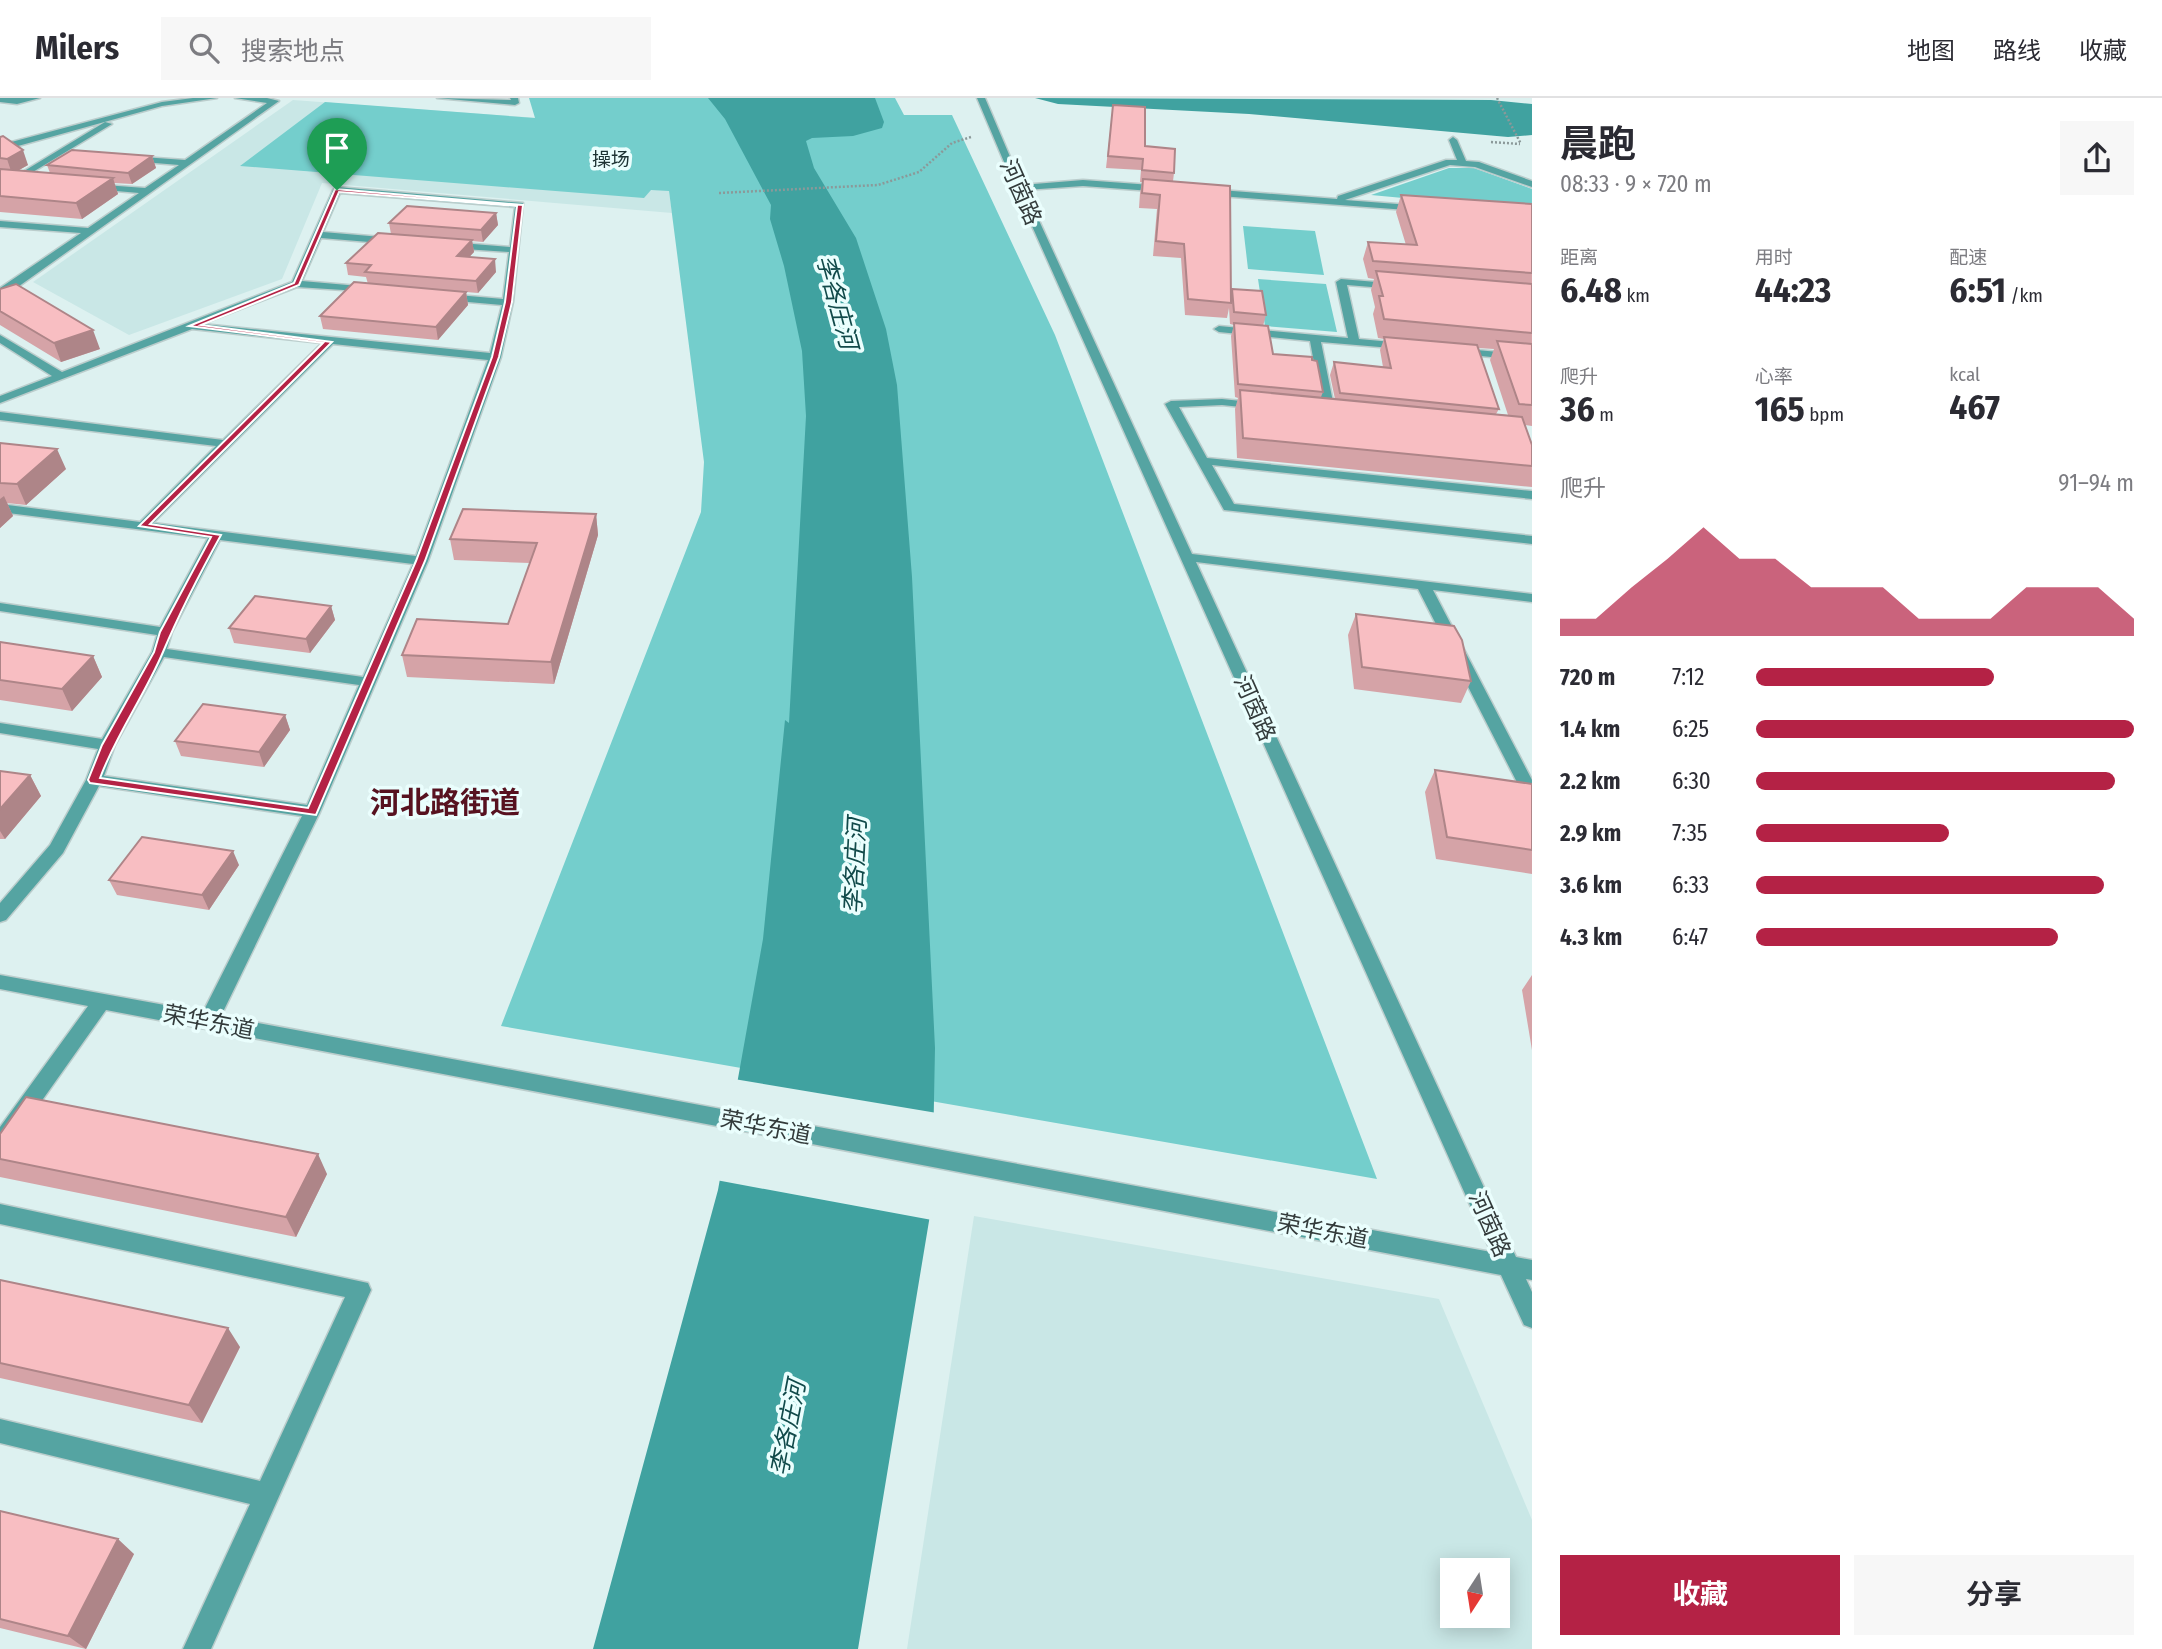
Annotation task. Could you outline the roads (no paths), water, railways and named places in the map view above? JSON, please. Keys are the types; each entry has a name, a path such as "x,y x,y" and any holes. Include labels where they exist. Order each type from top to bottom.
{"street":[{"path":"0,100 17,102 36,98"},
{"path":"162,104 175,98"},
{"path":"0,148 162,104 213,98"},
{"path":"0,292 275,100 239,98"},
{"path":"442,98 515,103 514,98"},
{"name":"河茵路","path":"981,98 1019,188 1532,1317"},
{"path":"28,180 11,179 128,113"},
{"path":"0,135 18,143"},
{"path":"1453,140 1462,162"},
{"path":"60,153 73,154"},
{"path":"124,158 187,163"},
{"path":"1331,201 1449,162 1462,162 1532,184"},
{"path":"1019,188 1083,183 1180,190"},
{"path":"80,185 146,191"},
{"path":"208,1022 312,812 421,561 495,357 508,302 520,205 337,190 296,284"},
{"path":"1193,191 1425,208"},
{"path":"0,224 90,231"},
{"path":"319,235 411,242"},
{"path":"437,244 515,250"},
{"path":"1354,342 1341,282 1409,288"},
{"path":"0,400 296,284 376,291"},
{"path":"429,295 508,302"},
{"path":"192,326 495,357"},
{"path":"1219,330 1409,347"},
{"path":"0,338 62,377"},
{"path":"1315,338 1329,412"},
{"path":"143,526 329,342"},
{"path":"1437,349 1532,358"},
{"path":"1479,353 1483,366"},
{"path":"1276,407 1222,402 1171,404 1229,507 1532,540"},
{"path":"1316,411 1343,414"},
{"path":"0,416 226,444"},
{"path":"1205,461 1532,495"},
{"path":"0,508 421,561"},
{"path":"0,915 57,849 94,780 107,745 159,652 165,632 216,535"},
{"path":"1186,557 1532,598"},
{"path":"1424,586 1532,796"},
{"path":"0,607 165,632"},
{"path":"159,652 369,682"},
{"path":"0,728 107,745"},
{"path":"94,780 312,812"},
{"name":"荣华东道","path":"0,982 1532,1270"},
{"path":"0,1144 102,1001"},
{"path":"0,1214 359,1290 197,1649"},
{"path":"0,1431 265,1495"}],"water":[{"name":"李各庄河","path":"708,98 875,98 884,122 882,128 853,136 812,138 806,141 814,168 856,238 886,329 897,385 912,577 935,1048 932,1203 858,1649 593,1649 718,1190 763,939 785,720 789,723 806,416 802,351 784,266 770,219 771,205 725,119"},
{"path":"1035,98 1491,100 1532,104 1532,135 1508,137 1249,114 1058,104"}],"district":[{"name":"河北路街道","path":"445,803"}],"park label":[{"name":"操场","path":"611,159"}]}
